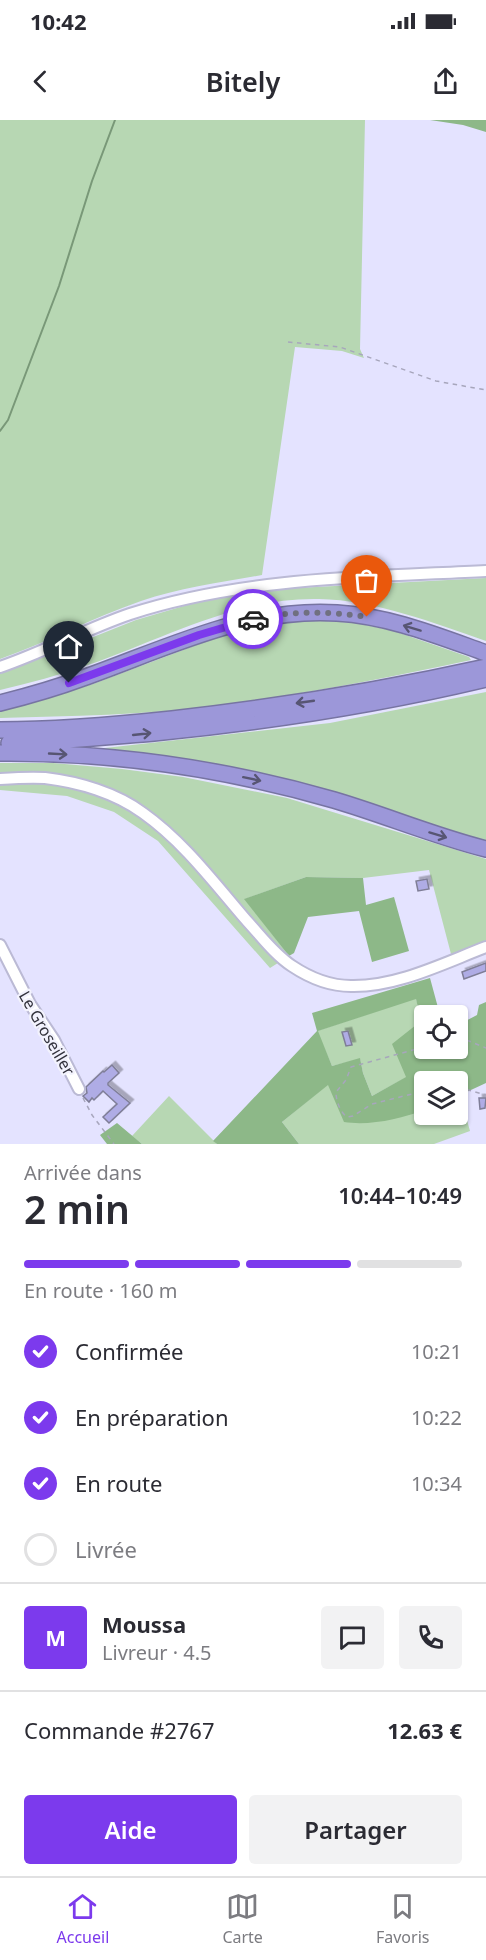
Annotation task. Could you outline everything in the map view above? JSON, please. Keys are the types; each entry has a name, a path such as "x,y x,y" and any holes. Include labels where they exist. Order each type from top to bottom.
{"highway":[{"path":"0,703 83,678 213,630 277,615 324,612 360,616 413,628 486,653"},
{"path":"0,730 78,727 215,714 358,694 486,667"},
{"path":"0,743 93,738 218,727 340,709 486,679"},
{"path":"0,753 62,754 121,759 241,777 336,801 486,849"}],"street":[{"path":"0,667 25,659 85,631 132,614 234,590 270,584 486,571"},
{"path":"0,779 45,778 80,785 111,795 142,812 188,853 281,958 304,973 327,983 361,986 386,982 486,947"},
{"name":"Le Groseiller","path":"0,945 30,1004 54,1040 79,1089"}],"path":[{"path":"288,342 340,347 435,381 486,390"},
{"path":"468,1041 486,1048"},
{"path":"414,1050 351,1068 346,1080 336,1092 336,1098 343,1114 347,1117 353,1116 372,1104 414,1094"},
{"path":"79,1089 92,1115 114,1144"},
{"path":"468,1090 486,1095"}],"green space":[{"path":"0,120 365,120 360,349 364,358 342,351 295,347 262,575 156,596 0,659"},
{"path":"430,120 486,120 486,132 463,125"},
{"path":"486,578 486,641 404,614 361,603 319,599 289,600 230,612 88,665 0,690 0,674 136,620 194,603 278,589"},
{"path":"310,620 356,623 394,631 469,657 471,660 343,686 215,706 81,716 0,718 0,709 22,705 93,684 223,635 271,623"},
{"path":"486,692 486,842 282,778 173,757 96,749 330,723"},
{"path":"0,763 53,763 183,777 287,798 486,859 486,953 480,943 451,954 429,870 363,878 306,877 245,899 289,956 270,968 158,841 114,812 67,796 0,790"},
{"path":"306,877 363,878 366,905 394,897 409,951 372,962 359,911 308,917 294,953 289,956 244,899"},
{"path":"430,978 437,1005 417,1005 416,999 318,1031 332,1066 360,1058 372,1096 406,1077 392,1044 414,1027 414,1059 468,1059 468,1020 477,1015 479,1005 486,1002 486,1083 468,1091 468,1071 414,1071 414,1113 395,1119 364,1123 344,1122 328,1085 282,1122 299,1144 217,1144 213,1141 317,1031 312,1013"},
{"path":"416,998 414,1049 407,1077 372,1096 360,1059 332,1066 317,1031"},
{"path":"328,1084 414,1110 414,1125 468,1124 470,1131 434,1144 299,1144 282,1122"},
{"path":"169,1096 217,1144 142,1144 132,1136"},
{"path":"117,1123 142,1144 107,1144 100,1135"}],"building":[{"path":"427,879 429,889 418,891 416,881"},
{"path":"486,963 486,971 464,979 462,972"},
{"path":"348,1031 352,1045 346,1046 342,1032"},
{"path":"112,1065 119,1073 108,1085 130,1103 109,1123 103,1117 117,1104 103,1091 89,1102 83,1096 87,1093 86,1087"},
{"path":"479,1098 486,1098 485,1108 480,1109"}],"waterway":[{"path":"0,431 8,420 59,286 92,181 115,120"}],"way so far":[{"path":"253,619 309,612 367,617"}],"route":[{"path":"69,683 199,635 253,619"}]}
